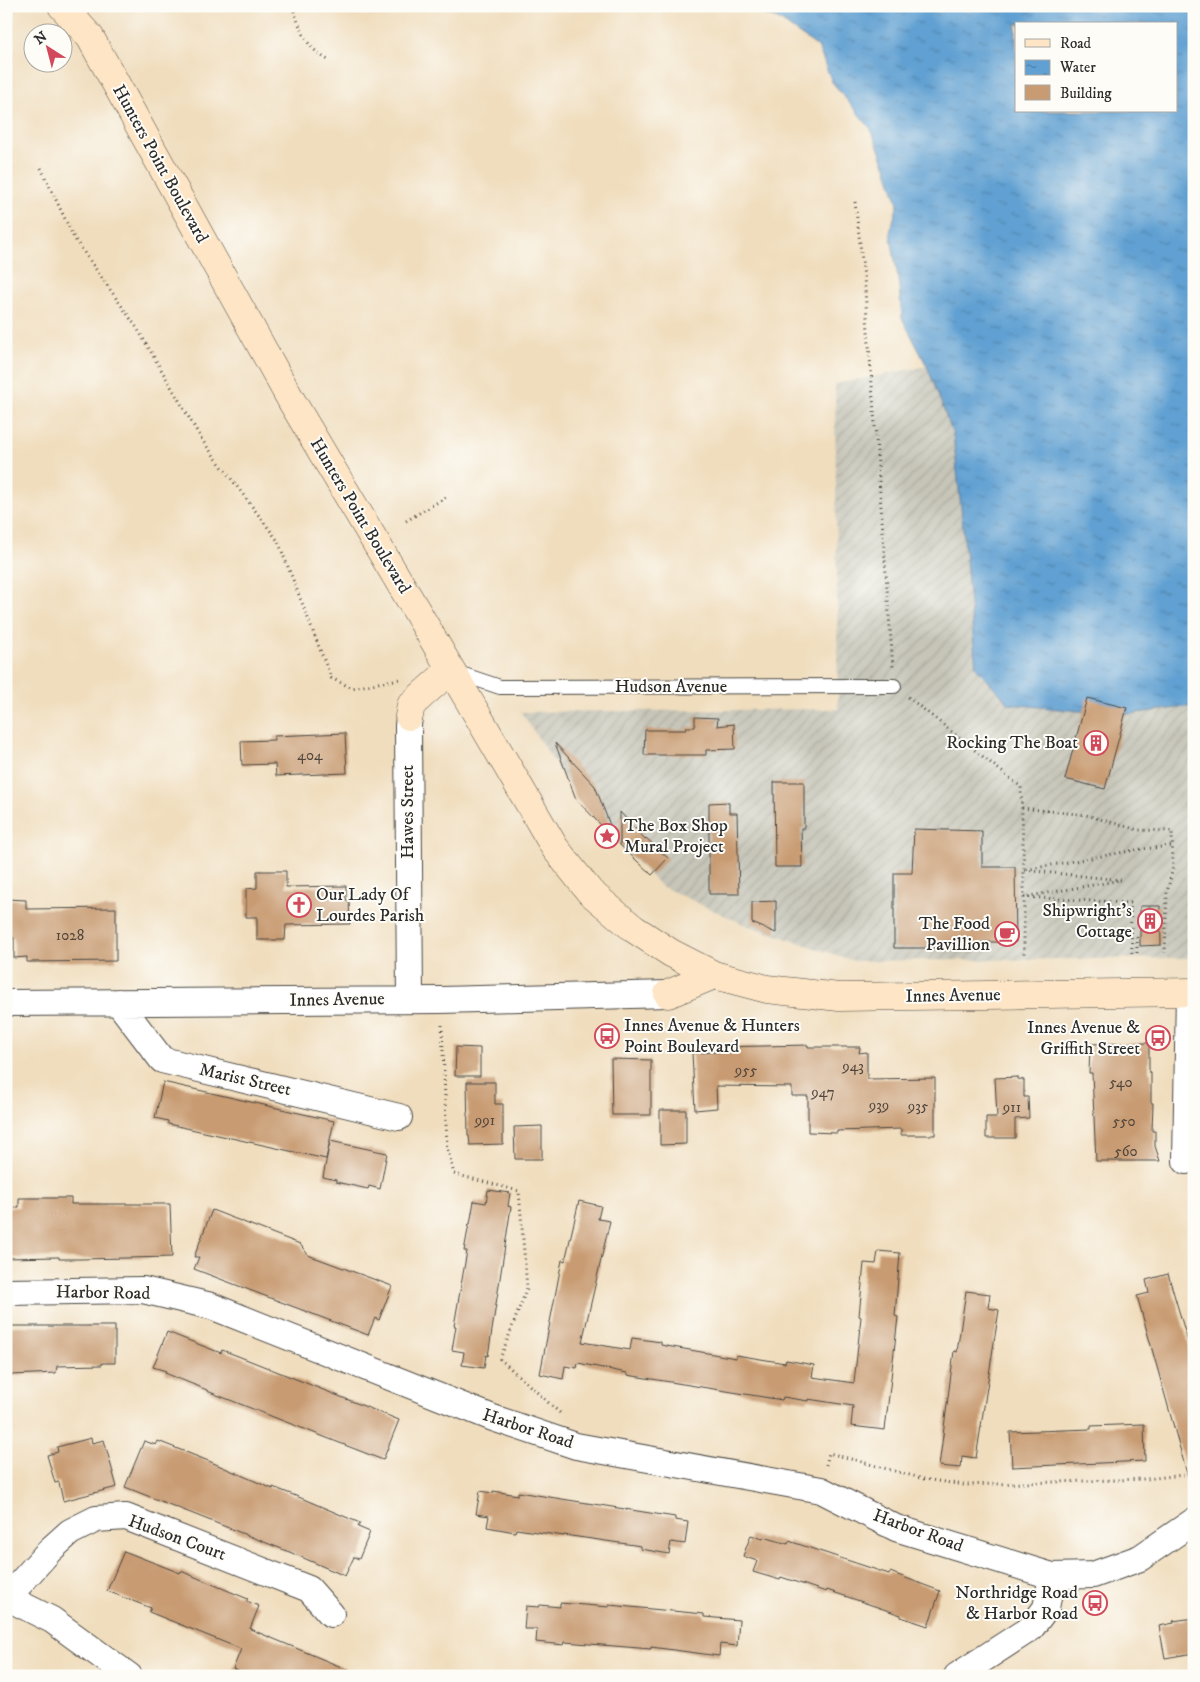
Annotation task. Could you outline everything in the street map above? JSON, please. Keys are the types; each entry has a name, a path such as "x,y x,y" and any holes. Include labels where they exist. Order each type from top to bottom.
{"main road":[{"name":"Hunters Point Boulevard","path":"62,6 90,37 291,400 555,848 590,892 642,934 671,954 714,975"},
{"path":"409,716 411,705 450,670"},
{"path":"668,994 714,975"},
{"name":"Innes Avenue","path":"714,975 767,989 839,997 1191,992"}],"street":[{"name":"Hawes Street","path":"409,716 408,931 410,999"},
{"path":"1186,1161 1191,992"},
{"name":"Innes Avenue","path":"6,1003 441,1000 668,994"},
{"name":"Marist Street","path":"118,1002 162,1060 398,1117"},
{"name":"Harbor Road","path":"6,1292 142,1290 211,1306 493,1418 576,1446 821,1490 896,1528 1052,1576 1093,1575 1140,1558 1194,1521"},
{"name":"Hudson Court","path":"7,1598 50,1550 70,1532 96,1518 126,1517 309,1589 331,1614"},
{"path":"956,1676 1031,1628 1046,1608 1052,1576"},
{"path":"7,1598 52,1620 129,1676"}],"lane":[{"name":"Hudson Avenue","path":"450,670 500,687 894,686"}],"path":[{"path":"292,6 308,43 317,54 330,61"},
{"path":"41,168 74,238 137,328 202,440 278,541 331,678 352,688 406,678"},
{"path":"855,202 864,277 894,686 1021,787 1024,870 1024,955"},
{"path":"406,521 448,496"},
{"path":"1022,808 1086,815 1138,830 1172,831 1173,868 1167,892 1165,953"},
{"path":"1024,870 1141,849 1172,846"},
{"path":"1024,870 1121,880 1024,897"},
{"path":"1024,897 1130,903 1132,954"},
{"path":"1137,953 1137,936 1140,936"},
{"path":"441,1000 447,1147 454,1174 520,1191 526,1288 500,1359 560,1412 553,1438"},
{"path":"821,1490 829,1453 924,1479 964,1485 1152,1478 1194,1474"}],"shaded area":[{"path":"927,366 953,434 961,507 1120,715 1194,706 1194,958 854,961 743,924 661,886 583,806 521,712 838,709 835,384"}],"water":[{"path":"698,6 1194,6 1194,706 1120,715 1009,704 976,667 953,434 927,366 902,318 898,277 890,232 898,204 871,129 832,82 818,47 778,19 742,8"}],"building":[{"name":"Rocking The Boat","path":"1087,698 1127,708 1105,789 1065,779"},
{"path":"695,717 718,718 717,726 734,724 735,749 706,750 706,755 644,755 645,730 686,730 686,727 695,727"},
{"path":"345,733 347,773 276,776 275,764 242,765 241,741 274,740 274,736"},
{"path":"555,743 595,786 616,841 576,799"},
{"path":"774,782 804,782 804,828 801,828 802,867 775,867"},
{"path":"729,802 729,813 737,813 739,894 709,894 709,803"},
{"path":"620,812 645,839 668,858 652,875 620,845"},
{"path":"914,829 982,831 982,867 1015,867 1016,942 982,942 982,948 894,948 894,873 912,873"},
{"name":"Our Lady Of Lourdes Parish","path":"257,871 286,871 286,887 346,886 346,900 349,900 350,924 286,925 285,940 257,940 257,917 246,917 246,889 257,888"},
{"path":"6,899 26,900 26,909 116,908 116,961 27,962 27,957 14,958 14,938 6,938"},
{"path":"776,901 776,933 752,923 752,902"},
{"name":"Shipwright’s Cottage","path":"1140,906 1160,906 1161,945 1140,946"},
{"path":"1149,1043 1151,1103 1153,1103 1152,1131 1155,1131 1155,1146 1160,1161 1096,1161 1092,1073 1089,1073 1090,1044"},
{"path":"808,1045 808,1047 860,1047 859,1053 867,1052 867,1079 935,1078 935,1135 901,1135 901,1129 837,1131 837,1133 808,1132 808,1096 792,1096 792,1087 716,1086 717,1108 695,1110 692,1053 719,1052 719,1047"},
{"path":"456,1047 480,1048 480,1076 455,1076"},
{"path":"611,1059 651,1060 651,1115 612,1115"},
{"path":"1018,1077 1018,1079 1024,1080 1024,1097 1028,1097 1029,1118 1015,1119 1015,1138 986,1138 986,1117 997,1117 995,1078"},
{"path":"163,1082 334,1121 326,1159 168,1124 168,1121 155,1118"},
{"path":"467,1082 495,1082 495,1104 503,1104 503,1144 470,1145 468,1136"},
{"path":"660,1110 686,1110 686,1144 660,1145"},
{"path":"542,1126 542,1159 515,1159 514,1127"},
{"path":"330,1141 387,1153 380,1189 369,1186 368,1189 323,1177"},
{"path":"488,1190 510,1193 508,1206 511,1207 488,1356 486,1355 484,1368 462,1365 464,1352 452,1350 456,1326 454,1326 467,1251 464,1251 474,1201 486,1203"},
{"path":"19,1198 71,1198 71,1204 170,1204 172,1257 6,1258 6,1208 19,1207"},
{"path":"579,1201 601,1206 598,1219 610,1221 582,1342 630,1350 632,1338 661,1342 661,1345 736,1358 736,1355 785,1363 786,1360 814,1365 812,1377 854,1383 864,1263 876,1264 878,1251 900,1253 895,1316 898,1317 885,1430 851,1426 853,1406 808,1399 808,1401 783,1397 782,1400 627,1375 627,1373 578,1363 577,1368 565,1366 563,1379 540,1374 562,1260 565,1261"},
{"path":"212,1210 300,1244 308,1255 392,1286 379,1320 375,1318 368,1335 194,1269 199,1257 194,1257"},
{"path":"1168,1274 1194,1362 1194,1476 1188,1477 1137,1296 1149,1293 1146,1280"},
{"path":"966,1291 990,1294 988,1308 999,1310 976,1458 962,1456 961,1468 939,1466 954,1351 957,1352"},
{"path":"6,1326 115,1326 115,1363 57,1366 56,1373 11,1375 11,1373 6,1373"},
{"path":"167,1332 221,1353 222,1350 238,1356 399,1420 383,1460 207,1391 165,1373 166,1371 153,1367"},
{"path":"1144,1424 1145,1461 1012,1467 1010,1432 1091,1429 1091,1426"},
{"path":"91,1438 92,1443 104,1440 117,1487 63,1501 59,1482 55,1483 47,1455 58,1452 57,1447"},
{"path":"144,1441 156,1445 158,1441 360,1523 358,1527 370,1532 359,1559 354,1557 345,1576 125,1487"},
{"path":"480,1491 518,1495 518,1492 675,1517 675,1520 688,1522 685,1544 671,1542 669,1554 641,1549 641,1546 516,1529 515,1532 487,1527 489,1516 476,1514"},
{"path":"751,1535 788,1544 789,1541 889,1574 890,1572 940,1591 928,1626 827,1590 826,1592 781,1577 780,1580 753,1572 757,1561 743,1556"},
{"path":"124,1551 180,1573 181,1571 248,1599 246,1601 259,1606 250,1629 363,1676 250,1676 233,1669 241,1649 149,1612 151,1608 107,1591"},
{"path":"560,1603 609,1607 609,1605 704,1614 704,1617 739,1620 737,1646 720,1644 719,1656 651,1647 651,1649 565,1642 564,1645 536,1642 537,1629 524,1629 526,1606 560,1607"},
{"path":"1194,1618 1194,1653 1165,1658 1159,1626 1174,1623 1173,1621"}],"place":[{"name":"Rocking The Boat","path":"1096,743"},
{"name":"The Box Shop Mural Project","path":"607,836"},
{"name":"Our Lady Of Lourdes Parish","path":"299,905"},
{"name":"Shipwright’s Cottage","path":"1150,921"},
{"name":"The Food Pavillion","path":"1007,934"},
{"name":"Innes Avenue & Hunters Point Boulevard","path":"607,1036"},
{"name":"Innes Avenue & Griffith Street","path":"1158,1038"},
{"name":"Northridge Road & Harbor Road","path":"1095,1603"}]}
